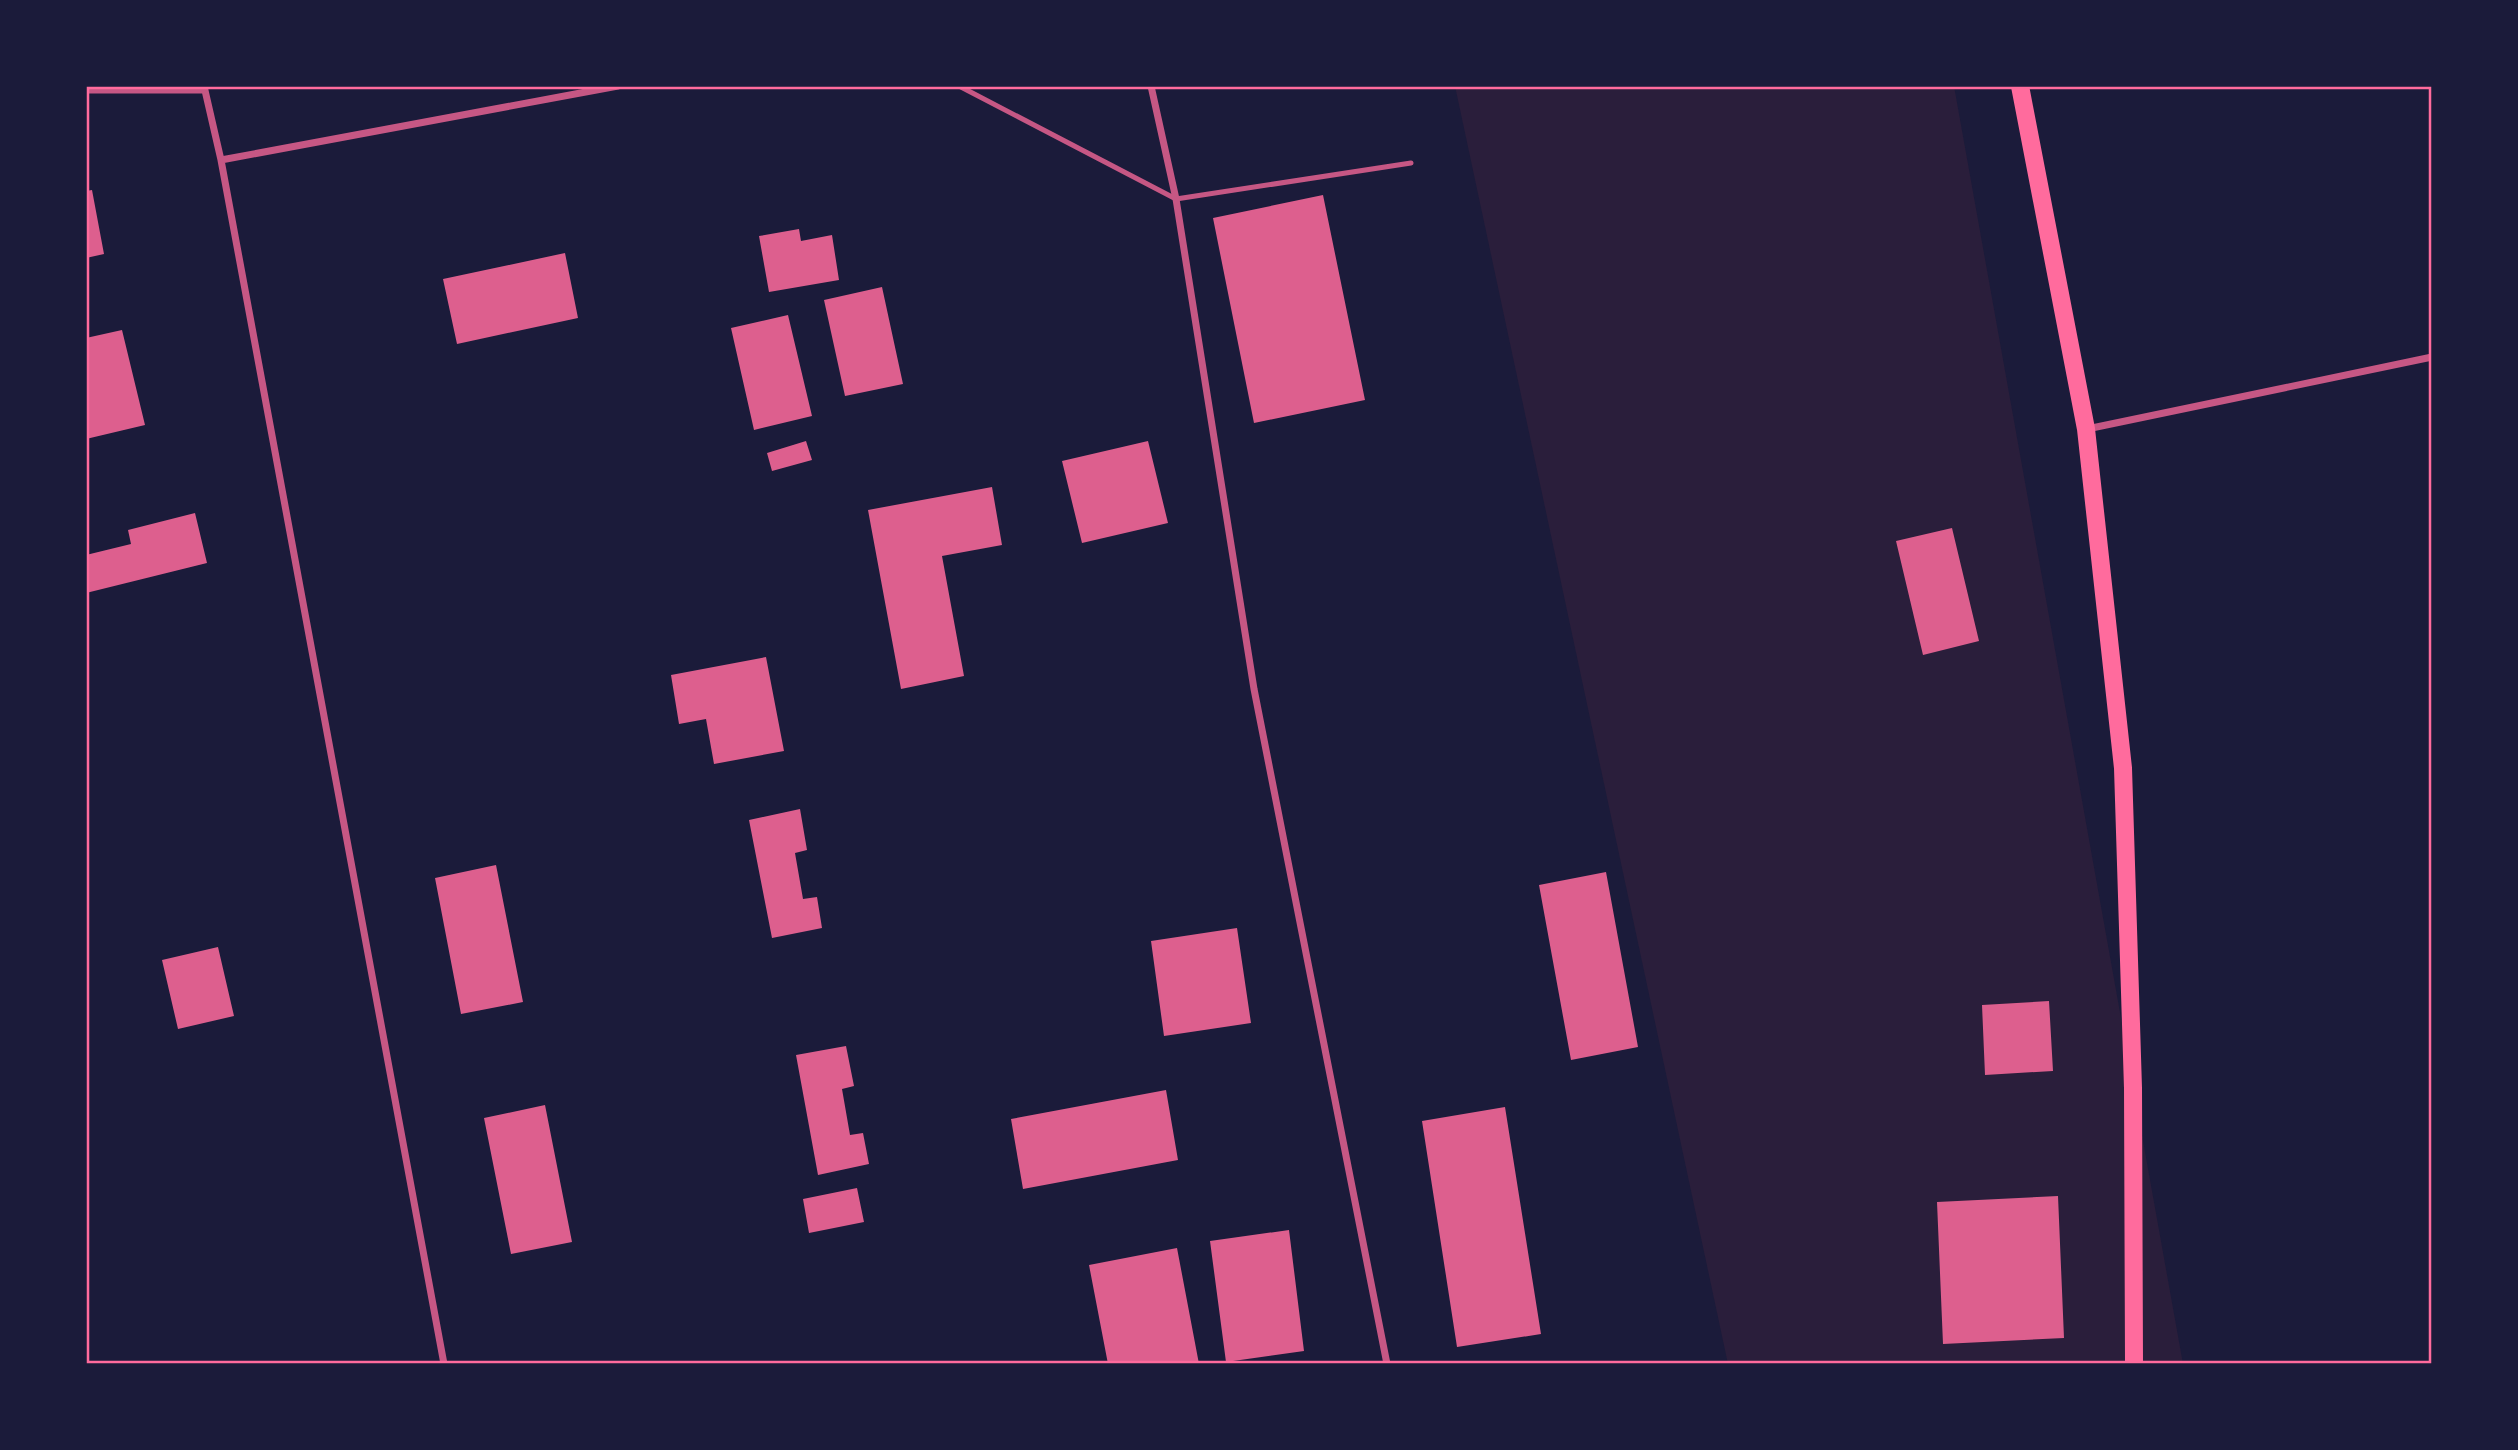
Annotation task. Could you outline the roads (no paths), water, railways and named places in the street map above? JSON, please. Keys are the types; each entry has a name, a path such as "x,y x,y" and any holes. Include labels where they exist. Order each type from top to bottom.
{"main road":[{"path":"2020,86 2086,429 2123,768 2133,1088 2134,1364"}],"street":[{"path":"221,160 618,86"},
{"path":"1151,86 1175,199 1254,689 1387,1364"},
{"path":"86,90 204,88 221,160 444,1364"},
{"path":"2086,429 2432,357"}],"lane":[{"path":"959,86 1175,199 1410,163"}]}
